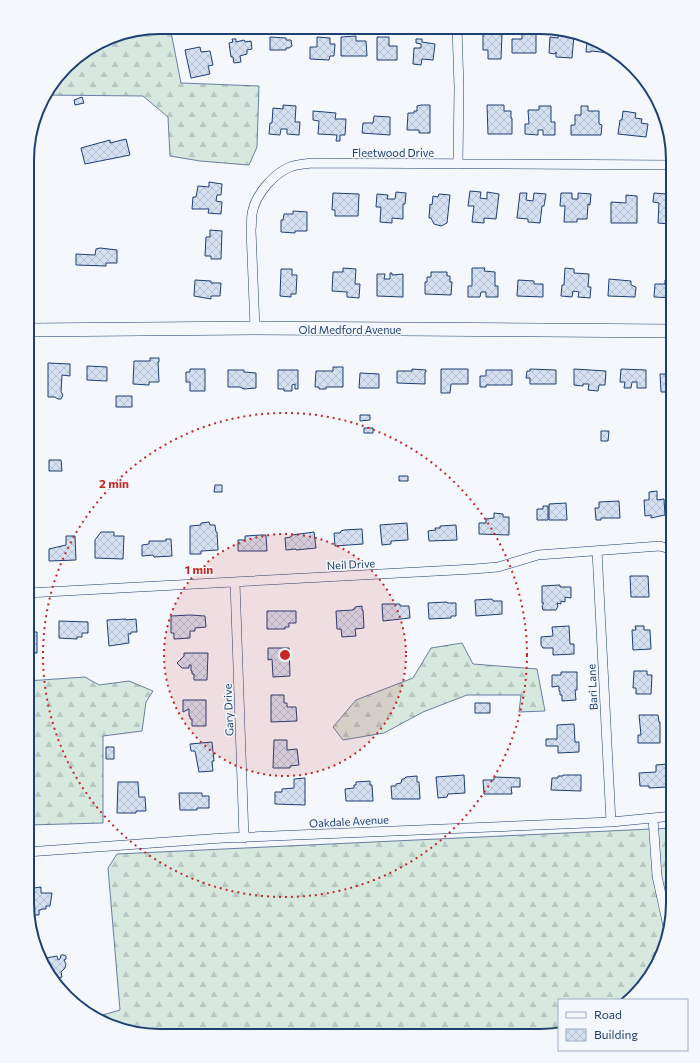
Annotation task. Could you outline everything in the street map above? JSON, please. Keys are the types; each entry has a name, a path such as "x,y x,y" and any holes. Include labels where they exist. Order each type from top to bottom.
{"street":[{"path":"457,34 459,87 458,164"},
{"name":"Fleetwood Drive","path":"256,328 252,214 258,198 278,174 291,166 312,163 666,165"},
{"name":"Old Medford Avenue","path":"34,330 256,328 666,331"},
{"name":"Neil Drive","path":"34,593 498,567 538,555 660,546 666,548"},
{"name":"Bari Lane","path":"597,551 611,822"},
{"name":"Gary Drive","path":"235,582 244,838"},
{"name":"Oakdale Avenue","path":"34,852 223,838 611,822 666,817"},
{"path":"654,818 657,876 666,915"}],"green space":[{"path":"171,34 181,83 259,86 257,147 249,165 200,161 170,156 168,117 143,96 52,95 60,83 77,65 97,51 128,38 144,35"},
{"path":"462,643 473,664 537,669 545,711 519,712 521,695 467,695 423,712 384,733 343,740 333,727 356,700 413,678 431,648"},
{"path":"85,677 99,685 129,681 153,691 146,702 142,731 103,736 103,823 34,825 34,681"},
{"path":"666,828 666,911 664,927 653,959 640,980 629,992 621,999 558,999 558,1028 540,1029 144,1028 128,1025 103,1015 120,1010 108,868 117,854"}],"building":[{"path":"483,34 502,34 501,59 488,59 488,50 483,50"},
{"path":"522,34 536,34 536,53 512,53 512,39 522,39"},
{"path":"559,35 574,39 572,58 556,57 556,52 555,54 549,53 550,37 558,38"},
{"path":"356,36 356,41 366,41 367,56 341,56 341,37"},
{"path":"270,37 286,38 286,40 291,40 292,46 286,48 286,50 270,50"},
{"path":"317,37 330,38 330,44 335,44 334,56 330,56 329,60 310,59 310,47 317,47"},
{"path":"377,37 389,37 389,46 397,46 397,60 377,60"},
{"path":"232,39 236,39 236,42 244,40 245,42 251,41 252,49 247,50 247,54 240,56 241,62 234,63 233,57 231,57 229,43 233,42"},
{"path":"416,39 422,39 422,42 435,44 433,60 422,59 421,65 413,64 414,48 421,48 421,44 416,43"},
{"path":"587,44 606,53 591,51 586,52"},
{"path":"200,47 201,52 210,51 213,65 208,66 210,74 191,78 185,50"},
{"path":"82,97 84,103 75,105 74,100"},
{"path":"283,105 296,106 295,122 300,122 299,135 287,134 287,129 281,129 280,135 269,134 270,123 272,123 273,108 283,109"},
{"path":"430,105 430,133 419,133 419,130 407,130 408,113 414,113 414,111 417,111 417,106"},
{"path":"487,105 504,105 504,111 511,111 512,134 488,134"},
{"path":"539,106 551,106 551,122 555,122 555,135 543,135 543,130 538,130 538,135 525,134 525,124 529,124 528,110 539,110"},
{"path":"581,106 588,106 588,111 599,111 599,124 602,125 601,135 571,135 571,125 575,125 575,115 581,115"},
{"path":"313,111 336,113 335,119 346,119 345,135 340,135 340,141 336,141 337,135 318,134 319,121 313,120"},
{"path":"623,111 636,113 635,118 642,119 641,123 648,124 646,137 618,134"},
{"path":"374,116 390,117 390,135 362,133 363,123 373,123"},
{"path":"126,139 130,155 85,164 81,148 110,140 110,143"},
{"path":"209,182 222,184 221,195 217,195 216,201 222,202 221,214 208,213 209,209 192,209 193,197 196,197 198,186 209,187"},
{"path":"470,191 481,192 480,198 487,199 487,192 499,194 496,219 484,218 484,223 472,222 474,206 468,206"},
{"path":"396,192 406,193 405,204 403,204 403,219 392,218 392,223 380,222 381,207 376,207 377,194 388,195 387,199 395,199"},
{"path":"333,193 359,194 358,216 335,216 335,210 332,210"},
{"path":"520,193 527,193 526,200 533,201 534,193 546,194 544,206 542,206 540,223 528,222 528,219 517,218"},
{"path":"561,193 572,193 572,199 578,199 578,193 591,194 590,205 588,204 587,219 577,219 577,222 564,222 565,206 560,206"},
{"path":"654,193 666,194 666,224 658,223 659,203 653,202"},
{"path":"439,194 450,195 447,223 441,226 434,224 431,218 429,218 430,204 432,205 433,196 438,197"},
{"path":"626,195 637,196 637,223 611,223 611,202 626,203"},
{"path":"293,211 307,212 307,231 295,231 295,233 281,232 281,220 283,220 284,214 293,214"},
{"path":"210,230 222,231 221,259 211,259 211,256 205,256 206,237 210,237"},
{"path":"96,249 117,250 117,263 106,263 106,266 76,265 76,254 95,255"},
{"path":"343,268 356,269 355,284 360,284 359,298 347,297 347,292 332,291 333,272 343,272"},
{"path":"472,268 485,268 484,271 495,272 495,286 498,286 498,297 486,297 486,292 481,292 480,297 468,297 468,286 472,286"},
{"path":"565,268 574,269 574,273 589,274 588,287 591,287 590,298 578,297 579,292 573,291 572,297 561,296 562,285 564,285"},
{"path":"281,269 292,269 292,275 297,275 296,294 291,294 291,297 280,296"},
{"path":"431,272 447,272 447,276 450,276 450,282 452,282 451,295 425,294 425,282 427,282 427,277 431,277"},
{"path":"390,273 392,273 392,275 403,274 403,297 377,296 377,274 385,274 384,279 390,279"},
{"path":"609,279 631,281 631,285 636,287 635,297 608,296"},
{"path":"195,280 221,283 220,296 211,296 211,299 194,296"},
{"path":"518,280 534,281 534,284 543,284 543,297 517,296"},
{"path":"666,280 666,298 654,297 655,284 665,284"},
{"path":"150,358 159,358 159,382 149,382 149,385 133,384 134,361 150,361"},
{"path":"48,363 70,364 70,376 62,375 61,392 63,395 61,399 48,397"},
{"path":"87,366 107,367 107,381 87,380"},
{"path":"333,367 343,367 343,387 326,387 326,389 319,389 319,387 315,387 316,371 333,371"},
{"path":"190,369 205,369 205,391 190,391 190,382 186,382 186,372 190,372"},
{"path":"412,369 426,370 425,384 397,383 397,371 412,371"},
{"path":"441,369 468,369 468,384 451,384 450,393 441,393"},
{"path":"530,369 556,370 556,384 530,384 530,378 526,378 527,371 530,371"},
{"path":"574,369 606,371 605,385 599,385 598,391 588,390 589,384 583,384 583,386 574,385"},
{"path":"621,369 646,370 646,388 637,388 637,382 632,382 631,388 624,388 625,382 620,382"},
{"path":"228,370 244,370 244,372 256,373 256,388 244,389 240,387 228,387"},
{"path":"278,370 298,370 298,389 295,389 295,384 292,385 292,391 278,389"},
{"path":"486,370 512,370 512,385 486,385 486,387 480,387 480,376 486,376"},
{"path":"360,373 379,374 379,388 359,388"},
{"path":"660,374 666,374 666,392 661,392"},
{"path":"116,396 132,396 132,407 116,407"},
{"path":"360,415 370,415 370,420 360,421"},
{"path":"364,428 373,428 373,433 364,433"},
{"path":"601,431 609,431 608,441 601,441"},
{"path":"49,460 61,460 62,471 49,471"},
{"path":"399,476 408,476 408,481 399,481"},
{"path":"215,485 222,485 222,492 214,492"},
{"path":"657,491 657,500 664,499 665,515 651,518 651,515 645,516 644,500 649,500 649,492"},
{"path":"619,501 620,518 601,518 601,520 596,520 595,508 599,508 599,502"},
{"path":"566,503 567,520 549,520 549,504"},
{"path":"543,506 548,506 548,520 537,520 537,509 543,509"},
{"path":"494,513 503,514 503,517 509,517 509,535 479,534 479,523 486,523 486,519 494,518"},
{"path":"209,522 210,525 215,525 218,550 201,551 201,554 190,554 190,526 201,525 201,523"},
{"path":"407,523 408,540 391,541 391,544 382,545 380,525"},
{"path":"456,525 457,540 429,541 428,531 436,530 435,528 440,528 440,526"},
{"path":"362,529 363,544 335,546 334,533 340,533 344,530"},
{"path":"101,532 114,532 114,536 124,536 123,559 95,558 95,540"},
{"path":"314,532 316,548 286,550 285,538 291,537 292,535"},
{"path":"266,535 267,551 238,551 238,540 245,540 245,536"},
{"path":"66,536 75,536 76,560 49,561 49,549 66,545"},
{"path":"166,539 171,539 172,556 142,556 142,545 149,544 149,541 166,541"},
{"path":"630,576 648,576 649,597 631,597"},
{"path":"560,585 560,587 571,587 571,598 565,597 565,602 561,601 561,604 557,603 558,606 556,610 543,610 542,606 544,603 542,603 542,586"},
{"path":"492,599 493,601 502,601 502,614 476,616 475,600"},
{"path":"428,603 456,603 456,616 451,616 451,618 429,619"},
{"path":"382,604 400,604 400,606 409,606 410,618 383,621"},
{"path":"362,606 364,628 355,629 356,636 342,637 341,629 337,629 336,611 353,610 355,607"},
{"path":"267,611 296,611 296,623 289,623 289,627 285,627 285,629 267,629"},
{"path":"171,616 205,616 206,627 195,628 195,631 190,631 190,638 174,639 174,633 171,633"},
{"path":"136,619 137,632 131,632 131,634 128,634 129,643 109,646 107,620"},
{"path":"59,621 88,622 88,633 82,633 82,637 77,637 77,639 59,638"},
{"path":"569,626 570,644 574,644 574,654 553,655 553,648 543,648 541,645 541,637 553,636 552,627"},
{"path":"635,626 644,626 644,630 650,630 651,649 633,650 632,630 636,630"},
{"path":"34,632 37,632 37,653 34,653"},
{"path":"268,648 289,648 290,676 273,677 272,659 268,660"},
{"path":"184,653 208,653 207,680 194,680 191,665 189,665 189,668 182,668 177,663 184,656"},
{"path":"634,671 647,671 647,675 652,675 651,694 636,694 636,688 633,688"},
{"path":"561,672 577,672 577,690 575,690 576,700 562,701 559,686 552,687 552,675 561,675"},
{"path":"271,695 284,695 284,703 287,703 287,707 296,707 297,721 271,722"},
{"path":"183,700 206,700 206,726 192,726 192,719 190,719 189,716 189,709 183,712"},
{"path":"475,703 490,703 490,713 475,713"},
{"path":"639,715 658,715 660,722 660,743 638,743 638,735 641,735"},
{"path":"574,724 575,742 579,742 579,752 558,753 558,746 546,746 546,739 557,739 557,725"},
{"path":"274,740 287,740 287,750 297,749 299,765 290,766 290,768 273,768"},
{"path":"212,742 214,761 212,761 213,771 199,772 195,751 191,751 190,744"},
{"path":"106,747 114,747 114,759 106,759"},
{"path":"666,764 666,787 649,788 649,786 640,786 639,773 656,772 656,765"},
{"path":"464,775 465,793 448,794 447,797 438,798 436,777"},
{"path":"581,775 581,791 551,790 552,778 558,778 558,776"},
{"path":"417,776 417,782 419,782 420,799 392,799 391,786 396,786 396,784 401,783 402,779 406,777"},
{"path":"494,777 520,778 520,787 511,787 512,794 484,794 483,780 494,780"},
{"path":"305,778 305,805 275,804 275,792 282,792 282,789 294,788 294,779"},
{"path":"370,781 370,785 372,785 373,801 346,801 345,789 354,788 356,782"},
{"path":"118,782 138,782 139,797 145,797 146,811 136,811 136,813 117,813"},
{"path":"179,793 202,793 202,796 209,796 209,808 180,810"},
{"path":"41,887 41,893 52,893 50,906 46,906 46,909 39,910 39,915 34,915 34,888"},
{"path":"61,955 66,956 66,959 64,960 66,964 65,968 61,972 62,977 59,978 47,958 57,956 58,960 60,959"}]}
